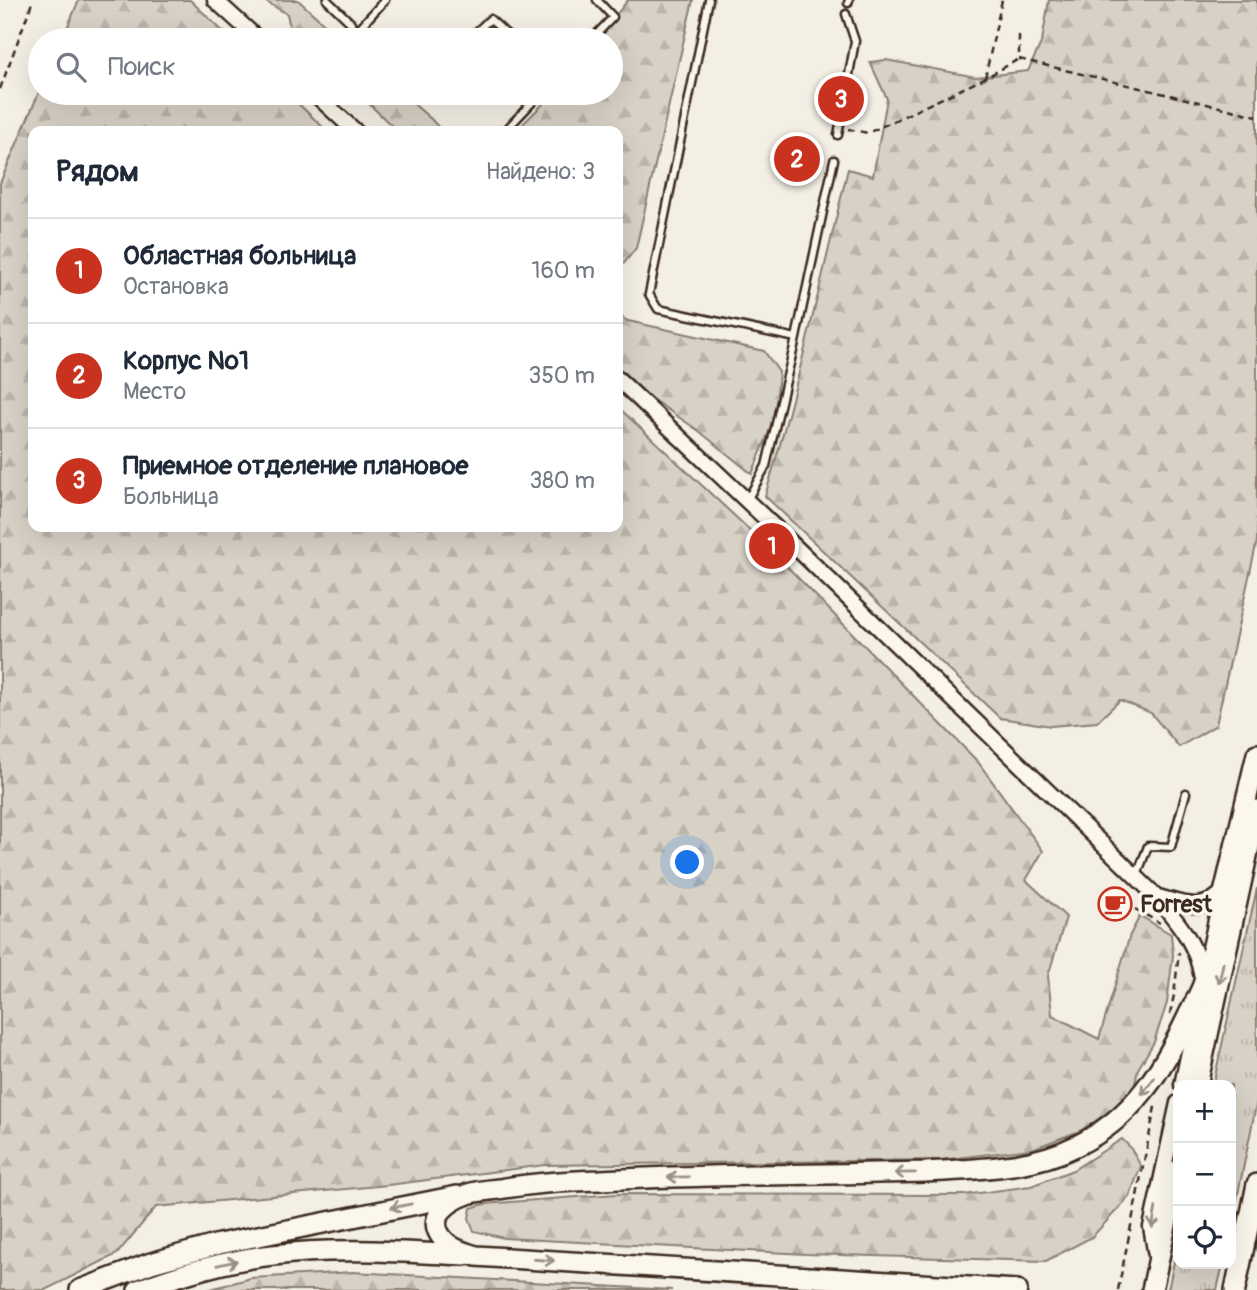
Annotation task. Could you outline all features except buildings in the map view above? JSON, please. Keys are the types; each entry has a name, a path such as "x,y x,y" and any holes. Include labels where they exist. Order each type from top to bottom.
{"main road":[{"path":"80,1290 151,1263 219,1244 536,1183 973,1170 1026,1163 1076,1147 1128,1110 1151,1083 1174,1047 1203,983 1257,754"},
{"path":"1198,1080 1257,810"},
{"path":"1235,1290 1257,1184"},
{"path":"468,1194 439,1211 436,1225 438,1233 448,1244 476,1256"},
{"path":"1152,1290 1173,1194"},
{"path":"138,1290 228,1263 317,1251 476,1256 1017,1290"}],"street":[{"path":"221,2 247,28"},
{"path":"329,107 350,126"},
{"path":"623,384 1136,876 1185,931 1199,960 1203,983 1183,1080"},
{"path":"1157,897 1200,906 1219,897 1226,888"},
{"path":"1158,1264 1151,1227 1173,1126"}],"lane":[{"path":"327,0 351,23 352,28"},
{"path":"360,28 386,0"},
{"path":"597,0 613,17 602,28"},
{"path":"709,0 649,294 658,309 796,338"},
{"path":"839,131 855,41 846,14"},
{"path":"481,28 490,19 500,28"},
{"path":"510,126 530,105"},
{"path":"747,501 766,466 834,160"},
{"path":"1136,876 1148,846 1171,847 1186,793"}],"path":[{"path":"0,89 33,0"},
{"path":"985,78 1002,0"},
{"path":"1019,36 1019,59"},
{"path":"839,131 868,133 1019,59 1257,116"},
{"path":"1135,909 1159,922"},
{"path":"1168,1021 1174,995 1178,945"},
{"path":"1118,1290 1159,1091"}],"green space":[{"path":"79,0 190,0 219,28 67,28"},
{"path":"263,0 298,0 329,28 291,28 287,14"},
{"path":"628,0 693,0 636,248 623,265 623,126 521,126 542,105 623,105 623,28 606,28"},
{"path":"1049,0 1257,0 1257,541 1216,725 1179,747 1151,713 1120,700 1097,722 1051,726 1000,718 765,496 799,374 848,169 873,176 887,99 870,62 886,60 976,77 1028,71 1042,41"},
{"path":"34,105 300,105 322,126 28,126 28,532 623,532 623,412 770,549 978,762 1043,851 1026,880 1066,917 1048,976 1052,1015 1099,1039 1130,935 1140,916 1171,934 1173,955 1167,1003 1154,1042 1138,1069 1134,1088 1111,1110 1082,1130 1032,1149 939,1160 545,1165 388,1185 156,1207 117,1254 45,1290 0,1290 0,183"},
{"path":"370,105 415,105 437,126 392,126"},
{"path":"623,318 764,351 779,372 775,417 752,474 699,431 652,399 623,373"},
{"path":"1257,888 1257,1101 1236,1204 1236,1080 1214,1080"},
{"path":"1122,1139 1141,1166 1129,1197 1092,1237 1046,1261 806,1254 504,1238 474,1231 469,1218 471,1208 484,1204 617,1194 964,1195 1031,1186 1073,1170"},
{"path":"1173,1266 1173,1269 1222,1269 1217,1290 1168,1290"},
{"path":"353,1272 672,1290 207,1290 251,1278"}],"place":[{"name":"Приемное отделение плановое","path":"841,99"},
{"name":"Корпус №1","path":"797,159"},
{"name":"Областная больница","path":"772,546"},
{"name":"Forrest","path":"1115,904"}]}
